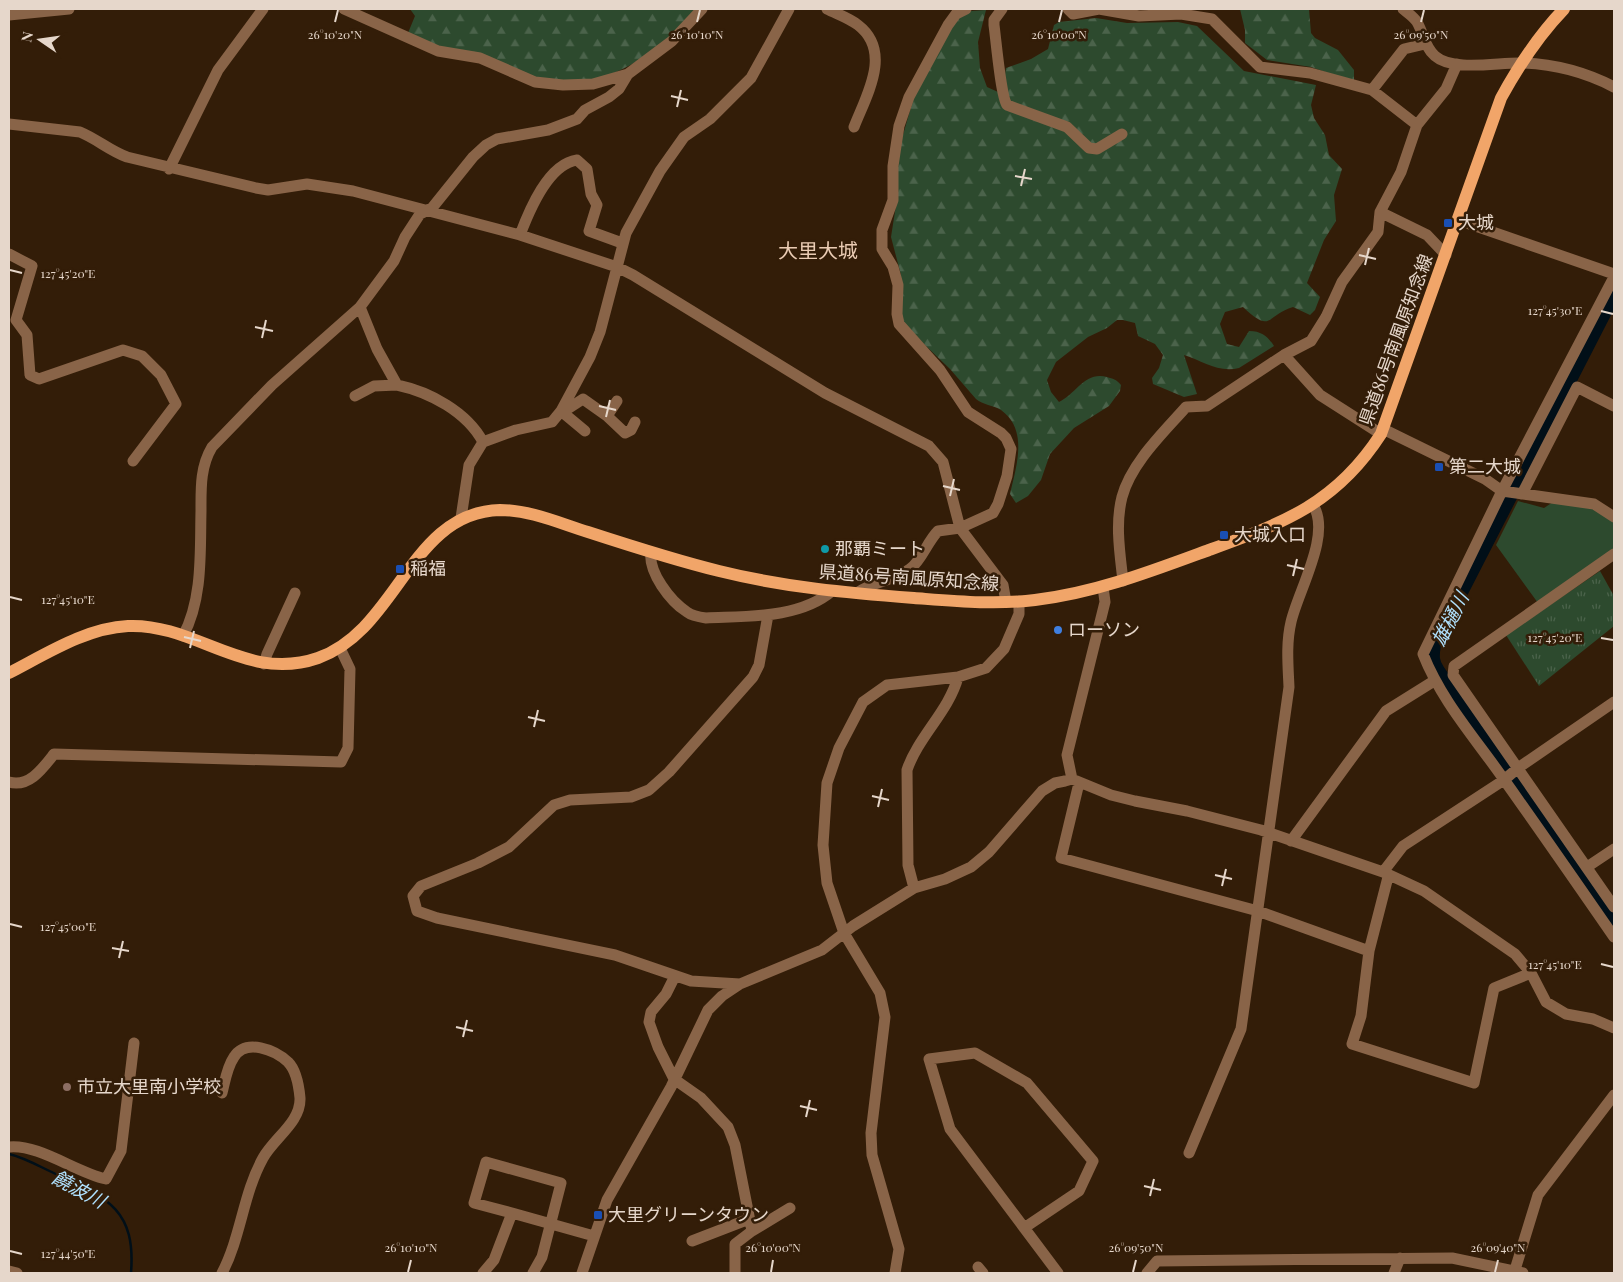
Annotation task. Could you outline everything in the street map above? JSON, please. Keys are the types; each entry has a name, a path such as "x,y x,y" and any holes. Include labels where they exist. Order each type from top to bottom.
{"main road":[{"name":"県道86号南風原知念線","path":"9,673 72,641 104,629 124,626 146,627 183,636 246,660 264,664 284,665 309,661 340,648 358,633 391,597 419,555 437,536 461,518 500,510 532,514 651,552 767,582 832,591 1006,602 1058,597 1103,587 1282,523 1313,505 1351,473 1382,432 1501,98 1520,63 1547,26 1564,9"}],"street":[{"path":"9,15 69,9"},
{"path":"169,169 218,70 263,9"},
{"path":"344,9 438,51 480,58 534,82 549,85 593,84 628,74 672,41 702,9"},
{"path":"562,412 590,357 600,332 622,243 632,220 670,154 684,137 710,119 752,78 789,9"},
{"path":"827,9 858,25 870,39 874,50 876,69 854,127"},
{"path":"857,593 870,585 901,575 912,567 938,531 960,528 993,513 1007,476 1011,450 1006,438 968,412 940,370 900,324 897,314 898,285 893,267 882,249 881,240 882,230 893,200 893,166 903,112 948,25 956,14 966,9"},
{"path":"1002,9 994,20 994,25 1002,95 1007,105 1067,127 1089,148 1097,149 1122,134"},
{"path":"1068,9 1073,14 1098,10 1139,16 1181,14 1212,19 1229,39 1260,67 1310,73 1372,90 1416,125"},
{"path":"1403,9 1417,22 1425,44 1436,57 1457,64 1499,65 1520,63 1556,67 1589,74 1614,87"},
{"path":"1372,90 1404,49 1425,44"},
{"path":"1123,581 1118,531 1122,496 1141,459 1186,407 1207,406 1284,355 1311,341 1326,317 1342,282 1378,232 1380,212 1401,172 1416,125 1446,89 1457,64"},
{"path":"183,636 188,628 199,584 201,480 206,456 222,436 272,385 360,306 394,262 405,236 420,214 432,208 473,157 486,146 509,136 548,130 577,119 586,110 619,89 628,74"},
{"path":"9,124 80,132 91,136 112,151 169,169 268,190 307,184 330,186 520,235 617,267 682,304 825,393 928,446 942,462 960,528 1003,585 1006,602"},
{"path":"520,235 534,202 543,187 565,163 577,160 587,168 592,194 597,205 589,231 622,243"},
{"path":"1380,212 1427,235 1446,255"},
{"path":"1458,220 1614,275 1423,654 1434,681 1469,734 1511,774 1588,867 1614,907"},
{"path":"9,254 32,266 16,320 27,335 30,375 39,379 123,350 142,356 160,375 176,404 133,461"},
{"path":"360,306 378,349 397,385"},
{"path":"1284,355 1320,394 1382,432 1485,479 1504,491 1520,494 1538,494 1594,504 1614,517"},
{"path":"355,396 374,386 397,385 427,394 472,425 483,442"},
{"path":"1520,494 1577,387 1614,406"},
{"path":"461,518 469,465 483,442 516,430 552,422 562,412 584,399 607,416 625,433 631,430 635,422"},
{"path":"607,416 617,401"},
{"path":"562,412 585,431"},
{"path":"1189,1152 1241,1029 1289,687 1288,644 1290,624 1314,557 1318,530 1319,514 1313,505"},
{"path":"651,552 651,561 664,589 687,612 706,618 768,615 815,602 832,591"},
{"path":"1614,554 1454,666 1453,675 1511,774 1614,938"},
{"path":"1103,587 1105,602 1067,755 1076,781 1061,858 1258,911 1369,951"},
{"path":"264,664 295,593"},
{"path":"895,1273 899,1249 872,1155 871,1133 885,1017 880,992 844,932 827,883 823,845 827,783 839,748 863,702 879,689 902,682 958,677 980,672 998,657 1017,620 1019,601"},
{"path":"740,984 706,983 675,976 607,953 437,918 417,911 413,896 421,886 478,863 508,847 554,805 570,800 631,797 653,786 674,766 753,677 759,665 768,615"},
{"path":"9,782 16,784 31,778 40,772 54,754 341,762 348,748 350,669 340,648"},
{"path":"914,888 908,865 907,770 958,677"},
{"path":"1291,841 1386,711 1434,681"},
{"path":"1531,973 1494,988 1474,1082 1352,1044 1361,1016 1369,951 1385,874 1404,846 1614,702"},
{"path":"582,1273 607,1200 674,1078 708,1010 722,996 740,984 811,956 835,942 844,932 914,888 945,879 971,867 989,852 1042,790 1055,783 1076,781 1135,801 1214,817 1268,832 1385,874 1430,895 1515,954 1531,973 1546,1002 1566,1014 1593,1020 1614,1028"},
{"path":"1588,867 1614,849"},
{"path":"675,976 666,994 651,1012 649,1022 658,1047 674,1078 701,1098 728,1127 735,1145 752,1231"},
{"path":"9,1147 23,1146 92,1176 106,1179 121,1151 134,1043"},
{"path":"222,1093 234,1056 246,1048 258,1047 269,1050 289,1062 295,1076 300,1098 297,1116 267,1151 260,1164 236,1244 222,1273"},
{"path":"1024,1228 1079,1191 1093,1161 1027,1083 975,1053 929,1059 950,1129 1058,1273"},
{"path":"1147,1273 1157,1261 1400,1258 1452,1258 1517,1272 1538,1195 1614,1095"},
{"path":"533,1273 542,1257 551,1224 561,1183 486,1162 474,1204 512,1213 551,1224 594,1236"},
{"path":"735,1273 735,1244 752,1231 790,1208"},
{"path":"483,1273 494,1260 512,1213"},
{"path":"692,1240 750,1219"},
{"path":"1394,1273 1400,1258"},
{"path":"9,1270 17,1273"}],"green space":[{"path":"410,9 697,9 667,39 633,63 615,73 575,82 553,81 529,76 448,50 418,38 408,33 415,16"},
{"path":"1240,9 1309,9 1311,33 1315,38 1338,50 1354,70 1354,82 1311,67 1267,60 1245,43 1245,30"},
{"path":"986,10 978,42 980,68 987,87 998,92 1003,87 1006,68 1031,59 1048,49 1054,25 1059,22 1096,18 1127,23 1178,22 1197,26 1244,71 1316,85 1311,105 1314,118 1325,135 1329,155 1342,169 1334,195 1336,221 1324,240 1307,283 1320,297 1315,310 1310,315 1293,307 1264,321 1259,320 1243,307 1225,312 1220,324 1227,344 1239,347 1249,331 1264,335 1274,346 1239,368 1231,369 1217,368 1184,355 1197,394 1184,397 1153,384 1152,378 1159,368 1163,355 1155,344 1138,336 1135,323 1117,320 1107,328 1088,337 1056,362 1047,380 1051,392 1059,402 1087,380 1099,376 1114,379 1121,385 1120,391 1109,406 1074,428 1050,454 1041,480 1028,496 1016,503 1010,494 1018,449 1018,438 1015,428 1010,418 1001,410 976,399 950,369 905,326 901,313 901,275 891,237 897,199 896,159 918,83 957,16 971,11"},
{"path":"1556,500 1593,507 1614,521 1614,550 1538,603 1496,545 1518,501 1544,508"},
{"path":"1600,571 1614,596 1614,626 1539,686 1506,635"}],"waterway":[{"name":"雄樋川","path":"1614,294 1434,645 1433,656 1438,671 1614,923"},
{"name":"饒波川","path":"9,1154 76,1183 91,1191 115,1209 123,1220 129,1234 131,1273"}],"place":[{"name":"大城","path":"1448,223"},
{"name":"第二大城","path":"1439,467"},
{"name":"大城入口","path":"1224,535"},
{"name":"那覇ミート","path":"825,549"},
{"name":"稲福","path":"400,569"},
{"name":"ローソン","path":"1058,630"},
{"name":"市立大里南小学校","path":"67,1087"},
{"name":"大里グリーンタウン","path":"598,1215"}],"district":[{"name":"大里大城","path":"818,251"}]}
